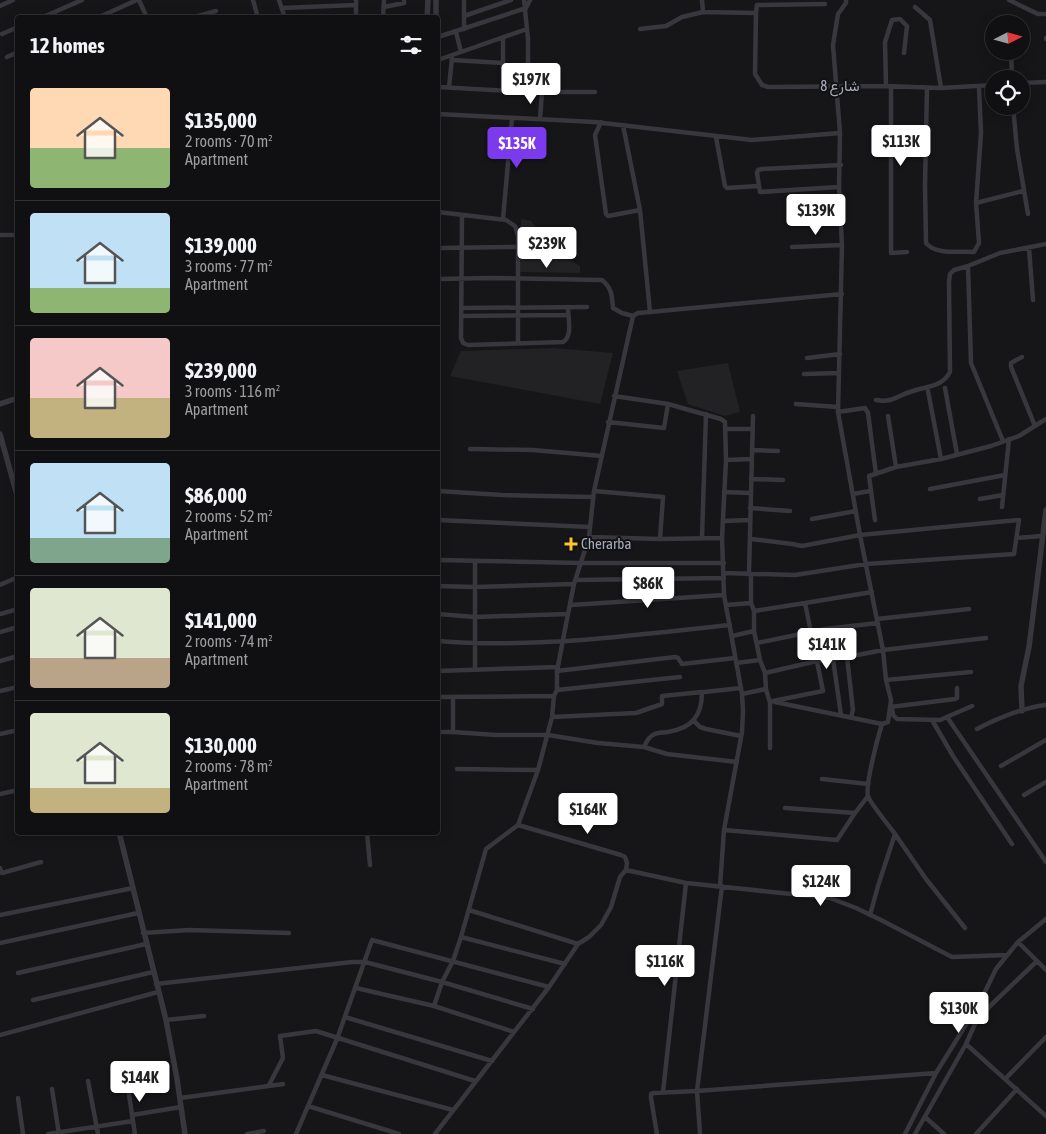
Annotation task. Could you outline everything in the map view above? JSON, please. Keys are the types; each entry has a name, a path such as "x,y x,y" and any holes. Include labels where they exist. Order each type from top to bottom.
{"street":[{"path":"0,6 14,0"},
{"path":"48,15 82,0"},
{"path":"104,15 138,0 146,15"},
{"path":"253,0 257,15"},
{"path":"279,0 284,15"},
{"path":"383,15 384,0"},
{"path":"384,7 400,5 404,0"},
{"path":"427,15 428,0"},
{"path":"436,0 436,15"},
{"path":"464,0 464,29"},
{"path":"464,16 511,0"},
{"path":"524,0 527,29 528,92"},
{"path":"440,36 526,8 530,0"},
{"path":"702,0 703,12"},
{"path":"771,702 882,724 888,722 891,707 878,621 860,535 838,410 842,294 839,187 841,165 833,45 838,14 846,4 846,0"},
{"path":"1009,0 1038,14 1046,14"},
{"path":"282,8 356,3"},
{"path":"640,29 666,26 682,17 703,12 756,12 756,7 759,4 825,4"},
{"path":"915,8 930,20 941,88"},
{"path":"202,15 216,11"},
{"name":"شارع 8","path":"756,12 755,74 762,85 768,87 888,86 941,88 985,86"},
{"path":"904,53 907,26 900,19 892,20 885,42 888,86 891,253 907,252"},
{"path":"2,34 15,29"},
{"path":"440,60 452,57 461,52 527,29"},
{"path":"456,32 461,52"},
{"path":"503,38 503,91"},
{"path":"7,57 15,53"},
{"path":"452,57 503,63"},
{"path":"449,87 452,57"},
{"path":"1030,83 1046,82"},
{"path":"927,88 926,243 929,247 942,251 974,252 979,244 976,203 981,133 979,86"},
{"path":"440,87 528,92 595,92"},
{"path":"540,119 542,92"},
{"path":"440,114 601,122 752,140 840,133"},
{"path":"1013,115 1023,191 1028,214"},
{"path":"503,219 512,118"},
{"path":"601,122 595,135 606,214 608,216 640,210"},
{"path":"623,125 640,210 650,312"},
{"path":"716,137 725,186 727,188 758,186"},
{"path":"839,187 760,192 758,170 841,165"},
{"path":"976,203 1023,191"},
{"path":"440,212 503,219 509,221 516,229 518,343"},
{"path":"462,216 461,338 465,344 565,342 569,335 568,308"},
{"path":"0,235 15,235"},
{"path":"876,400 886,402 911,391 936,385 945,380 950,372 950,274 954,270 1000,253 1046,244"},
{"path":"792,248 842,245"},
{"path":"440,248 517,247"},
{"path":"1029,248 1033,300"},
{"path":"968,266 971,363 1003,442"},
{"path":"440,278 602,280 609,285 614,308 622,313 633,316 650,312 842,294"},
{"path":"462,308 587,307"},
{"path":"461,316 568,316"},
{"path":"434,1006 461,937 486,849 518,825 538,770 552,717 554,696 557,690 558,669 575,582 589,537 592,497 633,316"},
{"path":"807,358 840,354"},
{"path":"1022,357 1011,363 1011,367 1035,426"},
{"path":"804,374 839,373"},
{"path":"945,388 957,454"},
{"path":"928,392 941,460"},
{"path":"614,396 668,404 706,414 721,419 725,422 726,429 722,538 724,594 744,711 724,830 721,886 697,1091 700,1134"},
{"path":"0,404 15,399"},
{"path":"608,422 664,428 668,404"},
{"path":"796,404 838,410 865,408 868,413 876,474"},
{"path":"702,538 706,414"},
{"path":"753,416 749,573 751,577 751,602 754,611 754,632 765,673 766,689 771,702 770,748"},
{"path":"888,416 896,467"},
{"path":"875,520 869,476 896,467 941,460 1003,442 1019,436 1046,419"},
{"path":"726,429 752,429"},
{"path":"0,434 15,488"},
{"path":"1002,507 1009,439"},
{"path":"470,449 533,450 602,456"},
{"path":"752,450 778,452"},
{"path":"726,460 752,459"},
{"path":"930,489 1005,475"},
{"path":"751,479 783,480"},
{"path":"440,491 592,497"},
{"path":"594,491 663,497 660,539"},
{"path":"853,494 870,491"},
{"path":"724,492 750,493"},
{"path":"980,499 1003,495"},
{"path":"750,508 790,511"},
{"path":"1022,711 1021,686 1029,647 1046,510"},
{"path":"812,519 856,512"},
{"path":"440,520 590,527"},
{"path":"723,521 750,520"},
{"path":"440,586 475,587 724,576 749,573 795,575 866,564 1014,554 1019,520 860,535 802,546 751,539"},
{"path":"1016,538 1042,536"},
{"path":"589,537 722,538"},
{"path":"440,560 724,563"},
{"path":"475,561 475,670"},
{"path":"0,585 15,578"},
{"path":"754,611 872,592"},
{"path":"571,605 724,594"},
{"path":"726,605 751,602"},
{"path":"771,702 823,691 805,603"},
{"path":"757,643 825,629 969,609"},
{"path":"0,614 15,610"},
{"path":"440,614 475,617 568,614"},
{"path":"440,641 475,644 563,642 730,625"},
{"path":"0,632 15,628"},
{"path":"732,636 754,632"},
{"path":"765,673 817,661 883,650 986,638"},
{"path":"0,661 15,657"},
{"path":"440,672 558,669 676,657 682,664 760,660"},
{"path":"847,657 853,710 852,717"},
{"path":"833,659 841,715"},
{"path":"886,680 971,672"},
{"path":"557,690 680,677"},
{"path":"0,691 15,688"},
{"path":"704,692 741,688"},
{"path":"891,707 955,700 957,698 957,688"},
{"path":"742,694 766,689"},
{"path":"552,717 636,714 662,704 662,696 702,692 702,704 694,721 682,730 654,734 648,738 644,747"},
{"path":"440,697 554,696"},
{"path":"452,698 453,732"},
{"path":"977,729 999,717 1033,706 1046,704"},
{"path":"891,707 893,715 897,719 932,720 947,717 972,706"},
{"path":"947,717 1046,862"},
{"path":"932,720 953,756 1012,844"},
{"path":"694,721 706,730 741,736"},
{"path":"882,724 868,784 868,796 926,879 965,928"},
{"path":"0,734 15,731"},
{"path":"440,732 548,735 598,743 644,747 667,754 736,762"},
{"path":"1001,766 1046,740"},
{"path":"457,769 538,770"},
{"path":"822,779 868,784"},
{"path":"1024,795 1046,782"},
{"path":"0,794 15,791"},
{"path":"724,830 837,840 868,796"},
{"path":"786,808 855,813"},
{"path":"435,1134 533,1009 578,944 589,937 608,913 620,877 626,870 627,863 625,857 621,855 518,825"},
{"path":"870,916 895,834"},
{"path":"120,835 166,1020 185,1134"},
{"path":"367,835 370,864"},
{"path":"0,868 2,873 41,862"},
{"path":"626,870 686,883 830,898 856,908 952,958 1007,955"},
{"path":"663,1092 686,883"},
{"path":"0,915 132,888"},
{"path":"469,910 578,944"},
{"path":"0,943 138,913"},
{"path":"905,1134 936,1073 980,1002 996,969 1018,942 1046,919"},
{"path":"143,933 189,930 289,933"},
{"path":"461,937 565,964"},
{"path":"296,1134 337,1039 372,940 549,987"},
{"path":"1018,942 1046,970"},
{"path":"18,973 146,944"},
{"path":"915,1134 966,1044 975,1024 990,1006 1038,961"},
{"path":"156,984 365,962 533,1009"},
{"path":"33,1000 153,972"},
{"path":"356,988 434,1006 514,1032"},
{"path":"0,1035 158,992"},
{"path":"166,1020 204,1016"},
{"path":"346,1016 492,1061"},
{"path":"269,1085 282,1058 280,1036 316,1031 475,1081"},
{"path":"1005,1079 1046,1037"},
{"path":"966,1044 1046,1116"},
{"path":"657,1134 651,1098 651,1094 654,1093 936,1073"},
{"path":"126,1075 135,1134"},
{"path":"322,1075 453,1110"},
{"path":"88,1081 98,1134"},
{"path":"180,1098 283,1084"},
{"path":"52,1089 59,1133"},
{"path":"976,1134 1017,1089"},
{"path":"18,1098 23,1134"},
{"path":"308,1106 399,1134"},
{"path":"132,1116 181,1107"},
{"path":"925,1117 940,1133"},
{"path":"48,1134 133,1121"},
{"path":"247,1134 264,1131"}],"shaded area":[{"path":"521,219 531,221 554,251 580,266 580,273 519,272"},
{"path":"554,348 613,353 600,404 450,376 461,351"},
{"path":"728,363 740,412 725,416 688,404 677,371"}],"place":[{"name":"Cherarba","path":"571,544"}]}
